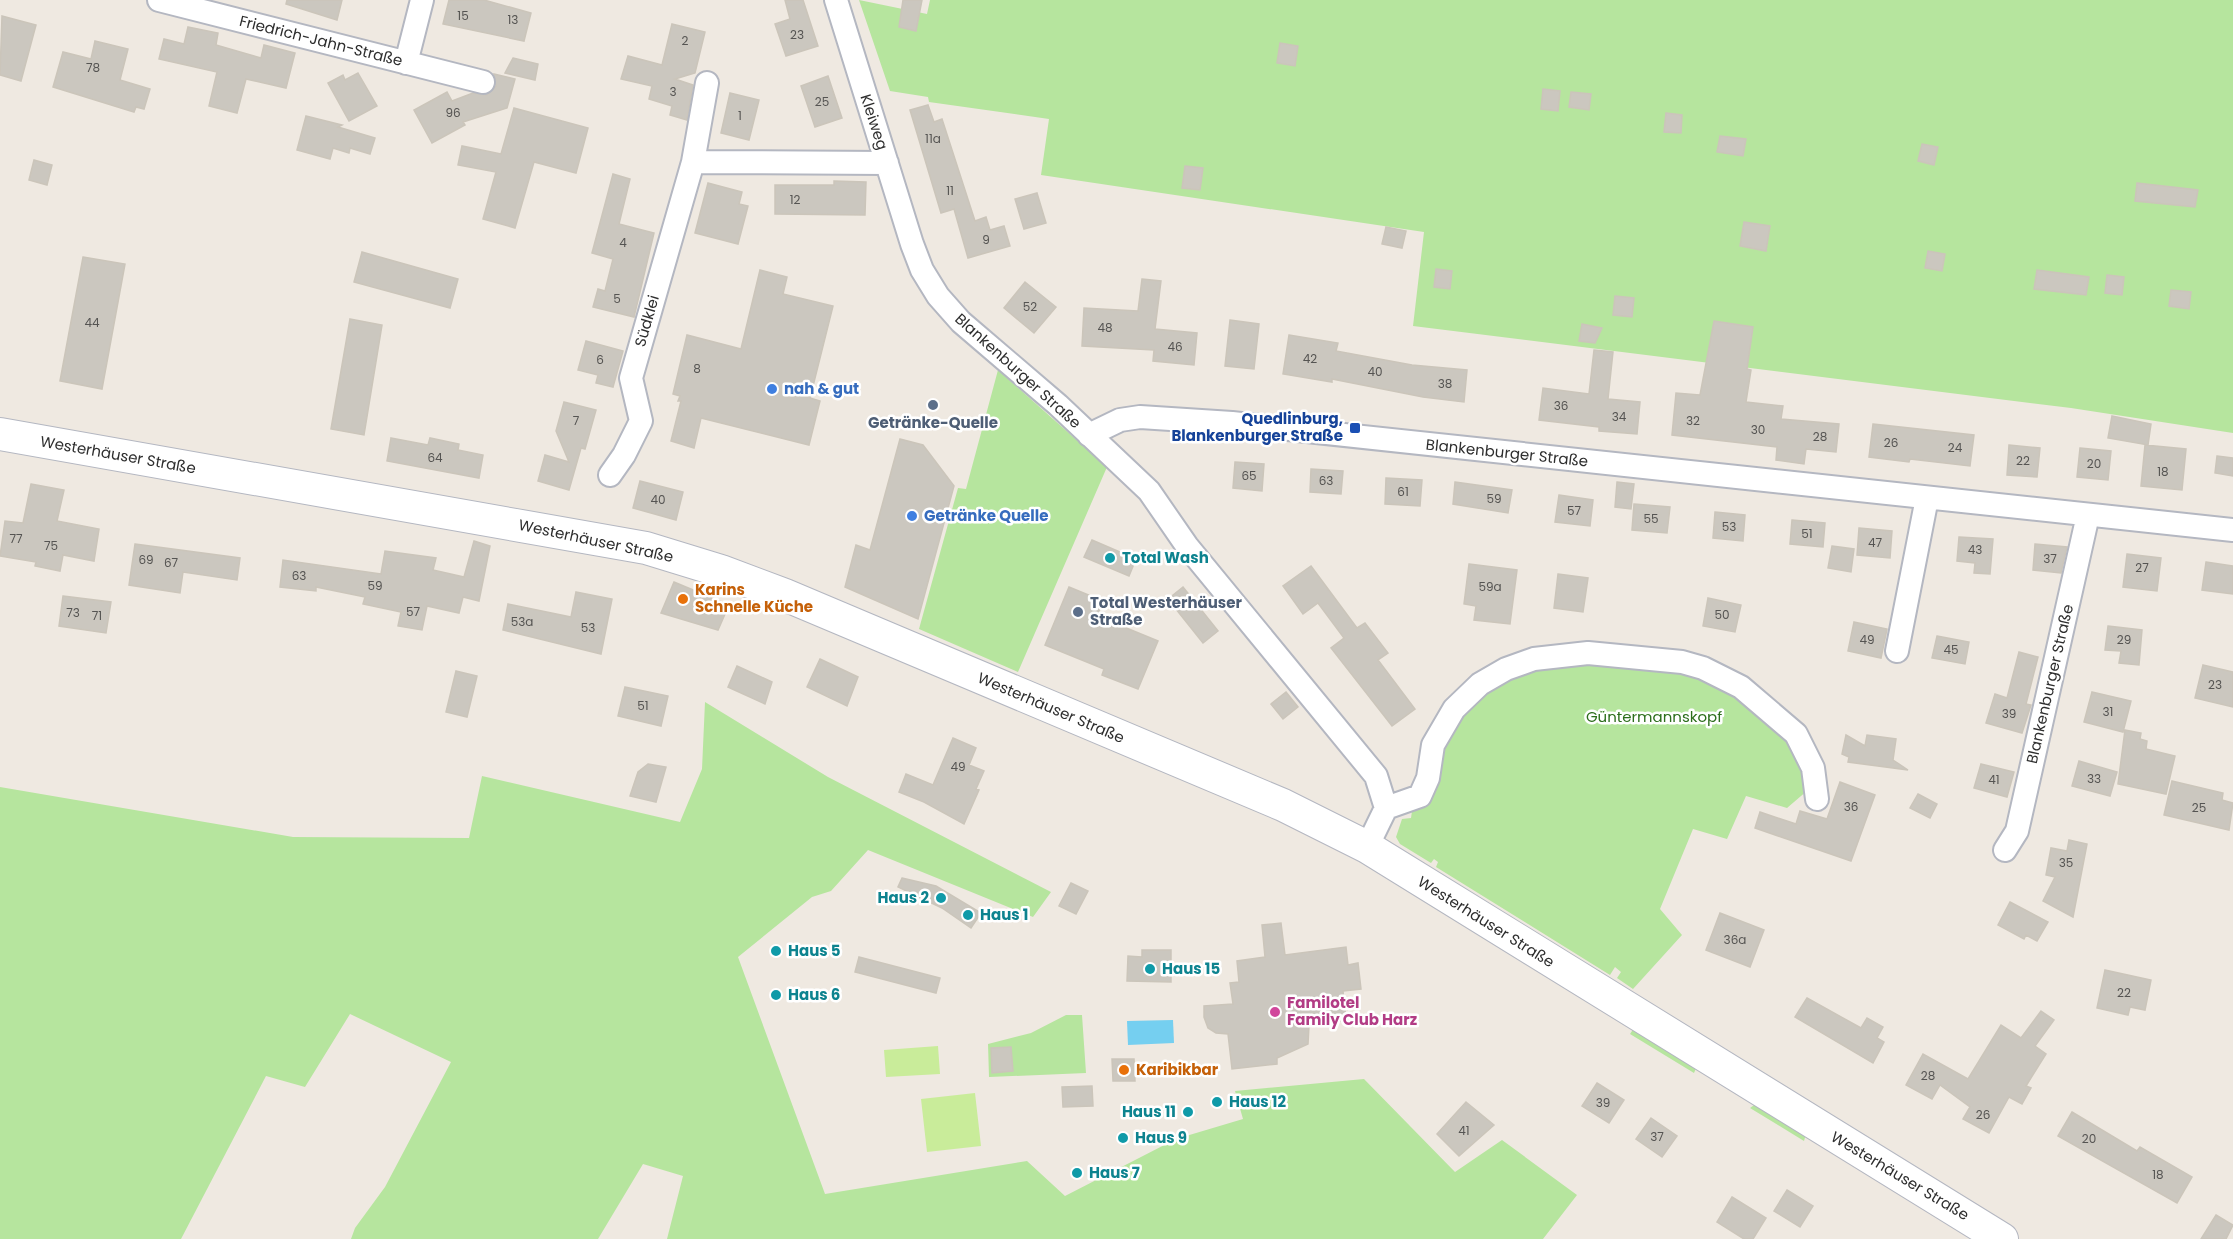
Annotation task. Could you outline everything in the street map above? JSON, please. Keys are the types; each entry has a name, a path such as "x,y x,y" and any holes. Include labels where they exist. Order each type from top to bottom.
{"main road":[{"name":"Westerhäuser Straße","path":"0,434 646,548 700,564 785,595 1283,805 1367,847 2002,1239"}],"street":[{"name":"Friedrich-Jahn-Straße","path":"159,0 483,82"},
{"path":"406,63 422,0"},
{"name":"Kleiweg","path":"836,0 912,244"},
{"name":"Südklei","path":"610,475 624,455 641,421 631,378 693,162 707,83"},
{"path":"693,162 887,163"},
{"name":"Blankenburger Straße","path":"912,244 933,287 961,322 1149,491 1187,546 1376,776 1386,808"},
{"name":"Blankenburger Straße","path":"1089,435 1120,420 1165,417 2233,530"},
{"path":"1897,651 1927,498"},
{"name":"Blankenburger Straße","path":"2005,850 2017,831 2088,515"},
{"path":"1367,847 1386,808 1420,796 1428,778 1433,745 1454,710 1479,684 1506,669 1534,659 1588,653 1682,662 1703,668 1742,687 1796,734 1813,768 1817,800"}],"green space":[{"path":"859,0 927,14 930,0 2233,0 2233,433 2071,408 1413,326 1424,232 1041,175 1049,119 929,102 928,97 890,91"},
{"path":"998,370 1107,467 1018,672 919,629 958,488 966,489"},
{"name":"Güntermannskopf","path":"1561,664 1652,667 1697,675 1717,683 1740,697 1781,733 1799,758 1806,778 1808,790 1787,808 1746,796 1727,839 1693,829 1660,909 1682,935 1633,989 1617,978 1621,972 1615,967 1610,975 1436,867 1438,862 1434,859 1431,863 1400,844 1396,837 1402,819 1411,818 1412,811 1425,805 1441,746 1450,728 1475,699 1489,688 1523,673"},
{"path":"705,702 828,777 1051,892 1033,917 868,850 831,891 812,897 738,957 825,1194 1027,1161 1065,1196 1176,1139 1243,1119 1235,1091 1364,1079 1455,1172 1502,1140 1577,1195 1543,1239 667,1239 683,1176 643,1164 598,1239 351,1239 355,1228 385,1187 451,1062 350,1014 305,1087 266,1076 181,1239 0,1239 0,787 293,837 469,838 482,776 680,822 702,769"},
{"path":"1066,1015 1082,1015 1086,1073 989,1077 988,1044 1031,1033"},
{"path":"1634,1028 1697,1066 1694,1073 1630,1034"},
{"path":"938,1046 940,1074 886,1077 884,1050"},
{"path":"975,1093 981,1146 927,1152 921,1099"},
{"path":"1757,1103 1806,1134 1804,1141 1750,1108"}],"water":[{"path":"1173,1020 1174,1043 1128,1045 1127,1021"}],"building":[{"path":"287,0 342,0 337,20 286,4"},
{"path":"449,0 484,0 531,13 524,41 443,24"},
{"path":"785,0 803,0 818,46 786,56 775,24 790,19"},
{"path":"903,0 922,0 916,31 899,27"},
{"path":"2,16 36,25 21,81 0,75"},
{"path":"672,24 705,32 695,73 675,79 693,85 687,120 670,115 672,106 649,99 652,86 621,79 628,56 662,65"},
{"path":"188,27 218,33 216,45 261,58 264,45 295,53 286,88 246,79 237,113 209,106 217,72 159,59 164,39 184,44"},
{"path":"95,41 128,49 120,80 150,89 144,109 136,107 134,112 53,87 63,52 91,59"},
{"path":"1280,43 1298,46 1295,66 1277,63"},
{"path":"513,58 538,64 535,80 505,73"},
{"path":"358,73 377,106 349,121 328,83 343,75 345,80"},
{"path":"494,74 515,79 507,108 463,122 465,125 432,143 414,110 447,92 452,101 473,93 487,95 496,86"},
{"path":"828,76 842,118 815,127 801,86"},
{"path":"1543,89 1560,91 1558,111 1541,109"},
{"path":"1571,92 1591,94 1589,110 1569,107"},
{"path":"730,93 759,100 749,140 721,133"},
{"path":"928,105 934,122 942,119 975,221 986,217 990,230 1004,226 1010,246 968,258 954,209 941,213 910,110"},
{"path":"514,108 588,128 576,173 534,162 515,228 483,219 496,172 458,165 462,146 501,154"},
{"path":"1666,113 1682,115 1681,133 1664,132"},
{"path":"306,116 342,125 338,127 375,138 370,154 350,148 349,153 333,148 330,159 297,150"},
{"path":"1720,136 1746,139 1743,156 1717,152"},
{"path":"1922,144 1938,147 1934,165 1918,161"},
{"path":"34,160 52,165 47,185 29,180"},
{"path":"1185,166 1203,168 1200,190 1182,188"},
{"path":"613,174 630,179 619,224 654,233 634,317 593,307 598,289 605,291 613,259 592,253"},
{"path":"834,181 866,182 865,215 775,214 775,185 834,185"},
{"path":"708,183 742,192 739,204 748,206 738,244 695,233"},
{"path":"2137,183 2198,190 2195,207 2135,201"},
{"path":"1037,193 1046,223 1024,229 1015,199"},
{"path":"1744,222 1770,226 1766,251 1740,246"},
{"path":"1386,227 1406,231 1402,248 1382,244"},
{"path":"1928,251 1945,254 1942,271 1925,268"},
{"path":"362,252 458,279 450,308 354,282"},
{"path":"83,257 125,264 102,389 60,381"},
{"path":"1436,269 1452,271 1450,289 1434,287"},
{"path":"760,270 787,277 783,294 833,306 810,398 820,401 809,445 701,418 694,448 671,441 681,401 678,401 680,396 673,394 687,335 741,349"},
{"path":"2037,270 2089,277 2086,295 2034,289"},
{"path":"2107,275 2124,277 2122,295 2105,293"},
{"path":"1142,279 1161,281 1155,329 1197,333 1194,365 1153,361 1154,350 1082,346 1084,308 1138,311"},
{"path":"1025,282 1056,307 1034,333 1004,308"},
{"path":"2171,290 2191,292 2189,309 2169,306"},
{"path":"1615,296 1634,298 1632,317 1613,315"},
{"path":"350,319 382,325 364,435 331,429"},
{"path":"1230,320 1259,324 1254,369 1225,366"},
{"path":"1714,321 1753,327 1747,369 1751,370 1746,402 1783,406 1781,419 1839,424 1836,452 1806,449 1804,464 1776,460 1777,447 1672,435 1676,393 1700,395"},
{"path":"1582,324 1602,328 1595,343 1579,341"},
{"path":"1289,335 1338,343 1336,351 1412,365 1467,370 1464,402 1423,397 1332,379 1332,382 1283,374"},
{"path":"586,341 623,351 613,387 596,383 598,375 578,370"},
{"path":"1594,350 1613,352 1608,399 1640,402 1637,434 1599,431 1599,427 1539,420 1543,388 1589,394"},
{"path":"564,402 596,410 585,449 581,448 569,490 538,481 545,455 569,462 556,431"},
{"path":"2112,416 2151,424 2148,445 2108,438"},
{"path":"1873,424 1974,435 1970,466 1869,457"},
{"path":"391,438 428,445 430,438 459,444 458,450 483,455 479,478 387,461"},
{"name":"Getränke Quelle","path":"900,439 923,445 954,486 918,619 845,587 856,545 870,550"},
{"path":"2009,445 2040,448 2037,477 2007,475"},
{"path":"2145,445 2186,449 2182,490 2141,486"},
{"path":"2080,448 2111,451 2108,480 2077,477"},
{"path":"2217,456 2233,458 2233,476 2215,473"},
{"path":"1235,462 1264,464 1262,491 1233,488"},
{"path":"1311,469 1343,471 1341,494 1310,492"},
{"path":"1386,478 1422,480 1420,506 1385,504"},
{"path":"640,481 683,492 676,520 633,508"},
{"path":"1455,482 1512,490 1508,513 1453,504"},
{"path":"1617,482 1634,484 1631,509 1615,507"},
{"path":"31,484 64,490 57,521 99,529 94,561 63,555 60,571 35,566 36,562 0,556 5,521 23,523"},
{"path":"1559,495 1593,500 1590,526 1555,522"},
{"path":"1634,504 1670,507 1667,533 1632,530"},
{"path":"1715,512 1745,515 1743,541 1713,538"},
{"path":"1792,520 1825,523 1823,547 1790,544"},
{"path":"1859,528 1892,531 1890,558 1857,555"},
{"path":"1959,537 1993,539 1990,574 1974,573 1975,563 1957,561"},
{"name":"Total Wash","path":"1092,540 1136,559 1129,576 1084,557"},
{"path":"474,541 490,546 479,601 463,597 459,613 427,606 422,630 398,626 401,612 363,604 365,597 316,587 316,591 280,587 283,560 381,574 385,551 436,558 433,570 464,577"},
{"path":"135,544 240,558 237,580 183,572 180,593 129,585"},
{"path":"2035,544 2067,547 2061,573 2033,570"},
{"path":"1832,546 1854,549 1851,572 1828,568"},
{"path":"2127,554 2161,558 2157,591 2123,587"},
{"path":"2206,562 2233,566 2233,594 2202,590"},
{"path":"1469,564 1517,570 1510,624 1474,620 1476,606 1464,604"},
{"path":"1311,566 1357,628 1365,623 1388,653 1378,660 1415,709 1392,726 1331,648 1344,638 1318,603 1303,614 1283,586"},
{"path":"1558,574 1588,578 1583,612 1554,608"},
{"path":"674,582 729,605 718,630 661,613"},
{"path":"1069,587 1103,601 1097,616 1158,641 1138,689 1102,675 1104,669 1045,645"},
{"path":"1183,587 1218,631 1203,643 1168,599"},
{"path":"576,592 612,599 601,654 503,630 508,604 571,617"},
{"path":"63,596 111,602 106,633 59,626"},
{"path":"1708,598 1741,605 1735,632 1703,626"},
{"path":"1854,622 1887,629 1881,658 1848,651"},
{"path":"2108,626 2142,630 2139,665 2119,663 2121,651 2105,650"},
{"path":"1937,636 1969,642 1965,664 1932,658"},
{"path":"2019,652 2038,657 2026,704 2031,705 2022,733 1986,723 1995,694 2007,698"},
{"path":"820,659 858,677 847,706 807,687"},
{"path":"2203,665 2233,672 2233,707 2195,698"},
{"path":"737,666 772,682 765,704 728,687"},
{"path":"456,671 477,676 467,717 446,712"},
{"path":"625,687 668,696 661,726 618,716"},
{"path":"1286,692 1298,707 1283,719 1271,704"},
{"path":"2092,692 2131,701 2123,732 2084,722"},
{"path":"2125,730 2141,733 2140,739 2147,741 2146,749 2175,756 2166,794 2118,784"},
{"path":"1846,735 1865,746 1867,735 1896,739 1893,760 1908,770 1848,762 1849,757 1842,754"},
{"path":"953,738 976,748 969,765 984,771 976,789 979,790 964,824 924,802 899,792 906,774 933,785"},
{"path":"2079,761 2117,772 2110,796 2072,786"},
{"path":"648,764 666,767 656,802 630,796 638,772"},
{"path":"1981,764 2014,772 2007,797 1974,788"},
{"path":"2172,781 2223,793 2222,800 2233,803 2229,830 2164,815"},
{"path":"1840,782 1875,795 1851,861 1755,828 1760,812 1796,824 1800,811 1827,819"},
{"path":"1918,794 1937,804 1930,818 1910,808"},
{"path":"2069,840 2087,844 2073,917 2043,901 2055,877 2046,875 2051,848 2067,851"},
{"path":"902,878 936,886 981,913 971,928 942,908 898,887"},
{"path":"1071,883 1088,891 1076,914 1059,906"},
{"path":"2010,902 2048,922 2037,941 2026,935 2024,939 1998,925"},
{"path":"1720,913 1764,930 1750,967 1706,950"},
{"name":"Familotel Family Club Harz","path":"1281,923 1285,955 1346,947 1348,965 1358,963 1361,989 1343,991 1346,1020 1309,1025 1308,1044 1277,1058 1277,1064 1232,1069 1228,1034 1216,1033 1208,1028 1204,1017 1204,1006 1233,1004 1230,983 1239,982 1237,961 1265,957 1262,925"},
{"path":"1142,950 1171,950 1171,982 1127,981 1128,956 1142,957"},
{"path":"859,957 940,978 936,993 855,972"},
{"path":"2105,970 2151,980 2145,1010 2130,1007 2128,1015 2097,1008"},
{"path":"1807,998 1861,1028 1867,1018 1883,1027 1877,1038 1884,1042 1873,1063 1795,1017"},
{"path":"2041,1011 2054,1020 2035,1046 2046,1054 2026,1086 2031,1088 2022,1104 2009,1097 1989,1133 1963,1119 1970,1107 1940,1085 1932,1099 1906,1085 1923,1054 1968,1079 2001,1025 2021,1038"},
{"path":"1011,1047 1013,1071 992,1073 991,1048"},
{"name":"Karibikbar","path":"1112,1059 1134,1059 1135,1081 1113,1081"},
{"path":"1597,1083 1624,1100 1609,1123 1582,1106"},
{"path":"1092,1086 1093,1106 1063,1107 1062,1087"},
{"path":"1466,1102 1494,1125 1459,1156 1437,1134"},
{"path":"2072,1112 2137,1151 2140,1147 2192,1177 2177,1203 2058,1136"},
{"path":"1651,1118 1677,1136 1662,1157 1636,1139"},
{"path":"1787,1190 1813,1206 1800,1227 1774,1211"},
{"path":"1732,1197 1766,1218 1753,1239 1744,1239 1717,1222"},
{"path":"2216,1215 2233,1225 2226,1239 2201,1239"}],"place":[{"name":"nah & gut","path":"772,389"},
{"name":"Getränke-Quelle","path":"933,405"},
{"name":"Quedlinburg, Blankenburger Straße","path":"1355,428"},
{"name":"Getränke Quelle","path":"912,516"},
{"name":"Total Wash","path":"1110,558"},
{"name":"Karins Schnelle Küche","path":"683,599"},
{"name":"Total Westerhäuser Straße","path":"1078,612"},
{"name":"Haus 2","path":"941,898"},
{"name":"Haus 1","path":"968,915"},
{"name":"Haus 5","path":"776,951"},
{"name":"Haus 15","path":"1150,969"},
{"name":"Haus 6","path":"776,995"},
{"name":"Familotel Family Club Harz","path":"1275,1012"},
{"name":"Karibikbar","path":"1124,1070"},
{"name":"Haus 12","path":"1217,1102"},
{"name":"Haus 11","path":"1188,1112"},
{"name":"Haus 9","path":"1123,1138"},
{"name":"Haus 7","path":"1077,1173"}]}
